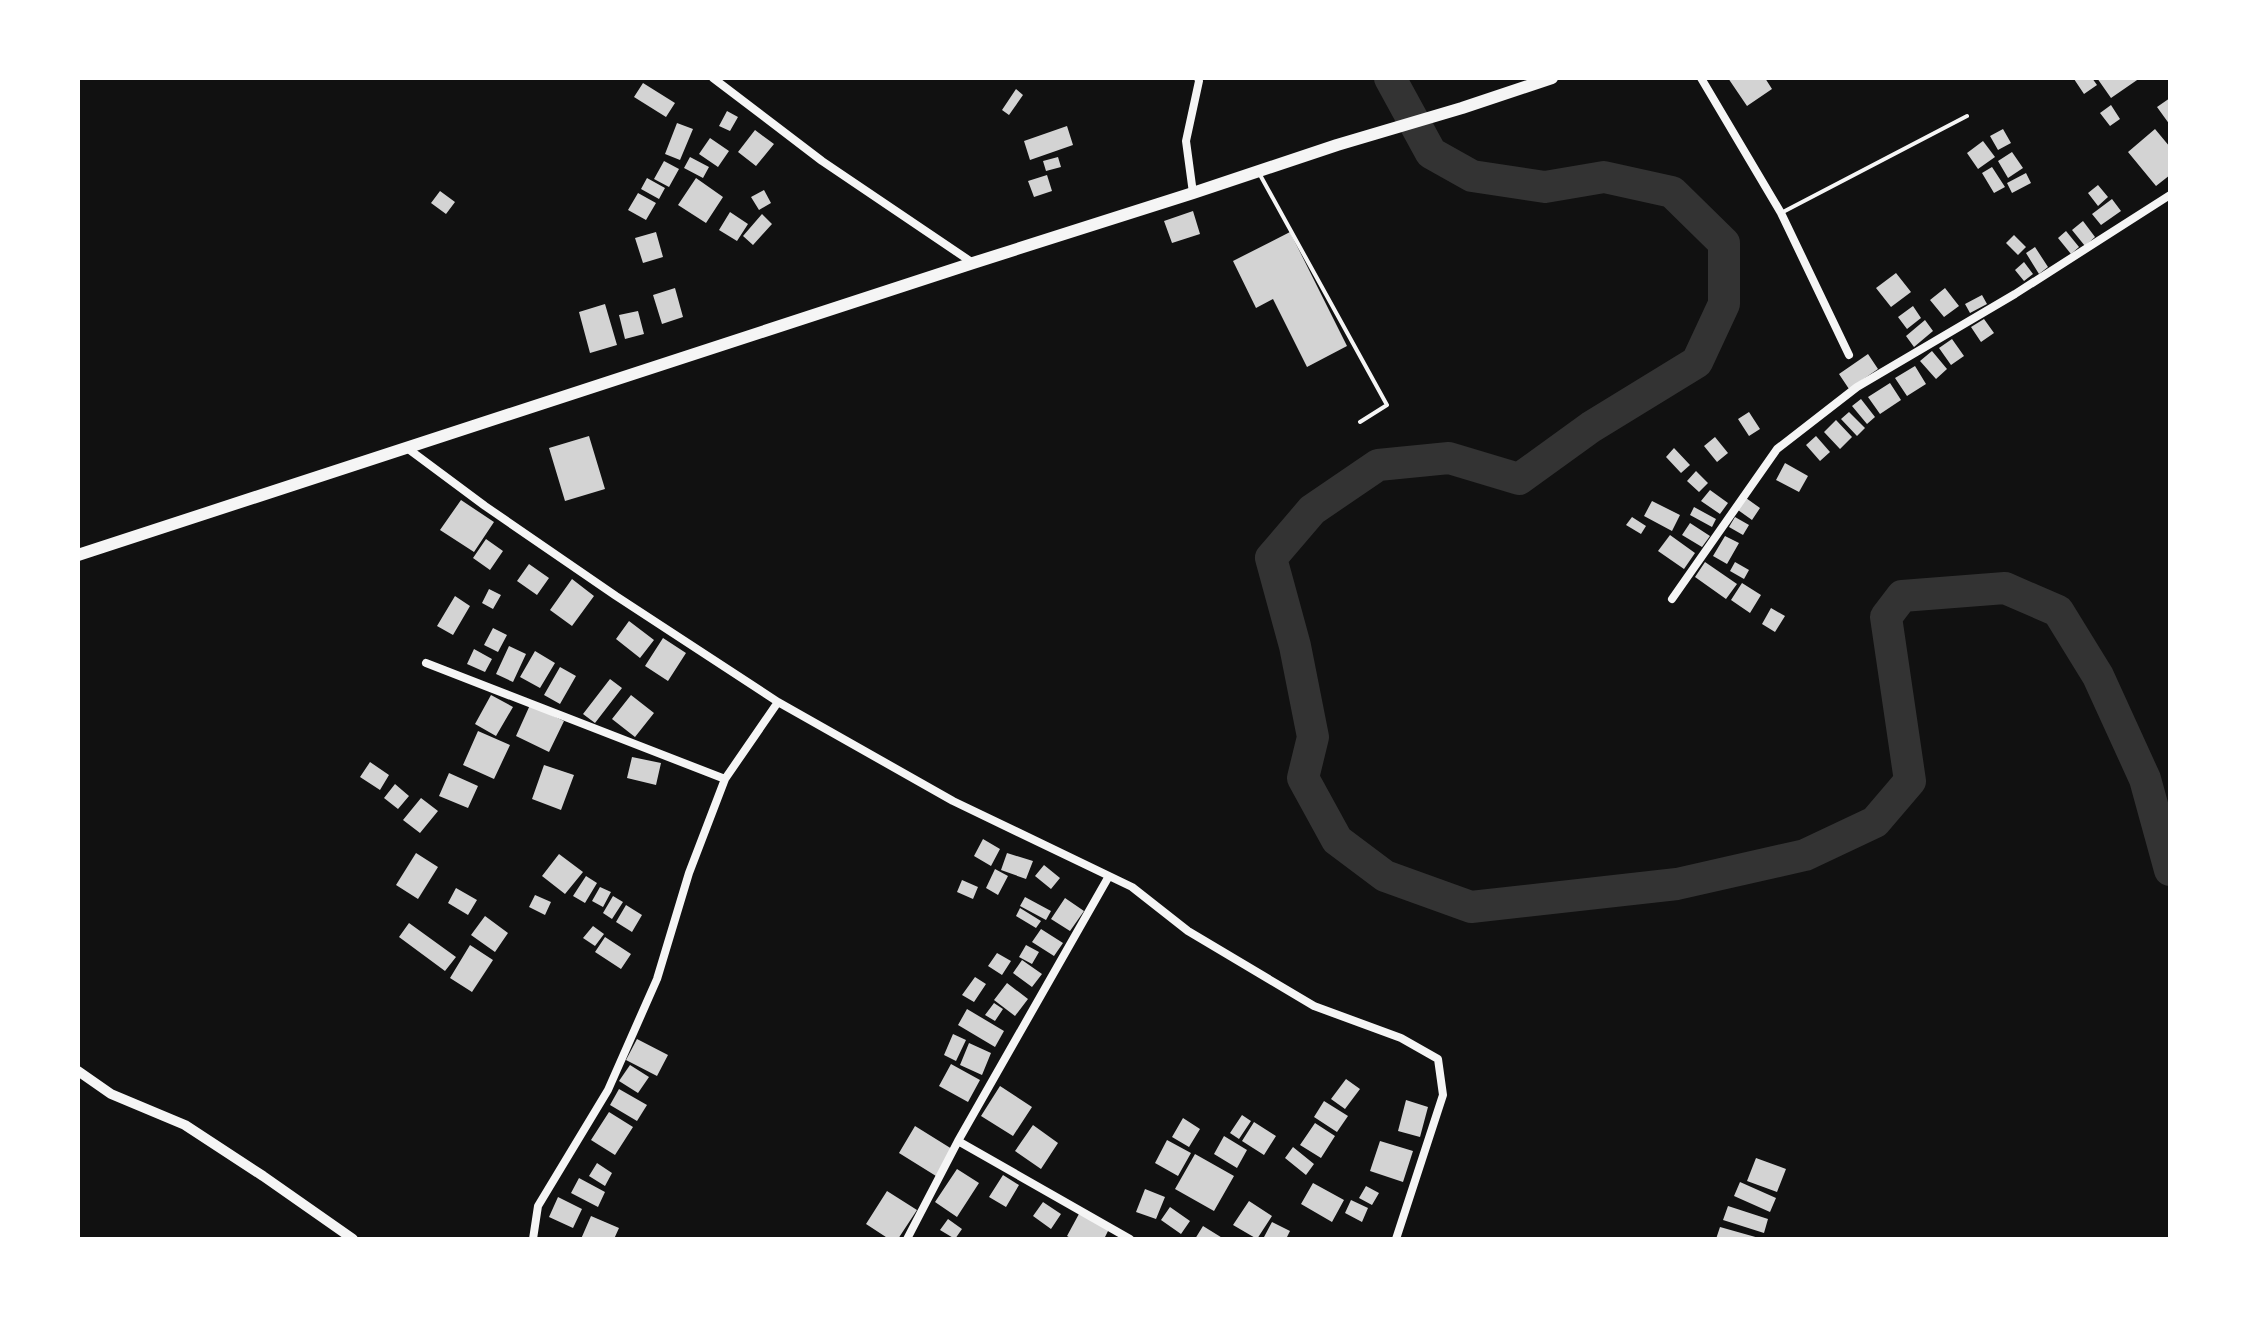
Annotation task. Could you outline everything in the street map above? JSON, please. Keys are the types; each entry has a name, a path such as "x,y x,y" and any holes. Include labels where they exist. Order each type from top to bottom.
{"main road":[{"path":"78,555 1337,145 1552,78"}],"street":[{"path":"713,78 822,161 973,263"},
{"path":"1193,193 1186,141 1198,78"},
{"path":"1701,78 1781,213 1849,355"},
{"path":"1672,599 1777,449 1857,387 2015,294 2170,195"},
{"path":"407,448 616,596 778,702 953,801 1132,887 1188,931 1314,1006 1401,1038 1438,1059 1443,1095 1396,1239"},
{"path":"426,663 725,779"},
{"path":"533,1239 538,1206 608,1090 657,979 689,873 725,779 778,702"},
{"path":"907,1239 958,1141 1109,876"},
{"path":"78,1071 111,1094 185,1125 353,1239"},
{"path":"958,1141 1130,1239"}],"lane":[{"path":"1781,213 1967,116"},
{"path":"1258,171 1387,405 1360,422"}],"building":[{"path":"1728,78 1765,78 1772,89 1747,106"},
{"path":"2076,78 2092,78 2097,85 2084,94"},
{"path":"2097,78 2140,78 2111,98"},
{"path":"643,83 675,103 666,117 634,97"},
{"path":"1016,89 1023,95 1009,115 1002,110"},
{"path":"2170,98 2170,125 2157,107"},
{"path":"2111,105 2120,119 2110,126 2100,113"},
{"path":"727,111 738,117 730,131 719,126"},
{"path":"677,123 693,129 680,160 665,154"},
{"path":"1067,126 1073,145 1030,160 1024,141"},
{"path":"2003,129 2011,143 1998,150 1990,136"},
{"path":"2155,129 2170,147 2170,175 2156,186 2128,152"},
{"path":"755,130 774,144 756,166 738,152"},
{"path":"710,138 729,151 718,167 699,154"},
{"path":"1983,141 1995,157 1978,169 1967,153"},
{"path":"2012,152 2023,168 2008,178 1998,161"},
{"path":"690,157 709,167 703,178 684,168"},
{"path":"1058,157 1061,167 1046,171 1043,161"},
{"path":"664,161 679,169 669,187 654,179"},
{"path":"1992,167 2005,187 1994,193 1982,173"},
{"path":"2026,173 2031,183 2012,193 2007,183"},
{"path":"1047,175 1052,191 1034,197 1028,181"},
{"path":"647,178 665,188 659,199 641,189"},
{"path":"696,178 723,197 706,223 678,205"},
{"path":"2098,185 2108,197 2098,206 2088,193"},
{"path":"764,190 771,203 759,210 751,197"},
{"path":"440,191 455,202 446,214 431,203"},
{"path":"638,193 656,203 646,220 628,210"},
{"path":"2112,199 2121,211 2101,225 2092,214"},
{"path":"1193,211 1200,234 1172,243 1164,221"},
{"path":"730,212 748,224 737,241 719,230"},
{"path":"762,214 772,224 753,245 743,236"},
{"path":"2083,221 2095,237 2085,246 2072,230"},
{"path":"2066,231 2079,247 2071,254 2058,238"},
{"path":"656,232 663,257 643,263 635,238"},
{"path":"1290,232 1347,346 1307,367 1273,299 1256,308 1233,261"},
{"path":"2014,235 2026,247 2018,255 2006,243"},
{"path":"2035,247 2048,267 2039,274 2026,253"},
{"path":"2024,262 2033,274 2024,281 2015,270"},
{"path":"1896,273 1911,292 1891,307 1876,288"},
{"path":"675,288 683,317 662,324 653,295"},
{"path":"1945,288 1959,306 1944,317 1930,300"},
{"path":"1982,295 1987,304 1970,313 1965,304"},
{"path":"605,304 617,345 590,353 579,312"},
{"path":"1913,306 1921,318 1907,329 1898,317"},
{"path":"638,311 644,334 625,339 619,315"},
{"path":"1984,319 1994,333 1981,342 1971,327"},
{"path":"1925,320 1933,331 1914,347 1906,336"},
{"path":"1952,339 1964,356 1951,365 1939,348"},
{"path":"1932,351 1947,369 1936,379 1920,361"},
{"path":"1868,354 1878,369 1849,389 1839,374"},
{"path":"1915,366 1926,384 1907,396 1895,378"},
{"path":"1890,383 1901,400 1880,414 1868,397"},
{"path":"1861,399 1875,417 1867,424 1852,406"},
{"path":"1749,412 1760,429 1749,436 1738,419"},
{"path":"1849,412 1865,428 1857,436 1841,419"},
{"path":"1836,420 1852,437 1840,449 1824,432"},
{"path":"589,436 605,489 565,501 549,448"},
{"path":"1816,436 1830,452 1820,461 1806,445"},
{"path":"1715,437 1728,453 1717,462 1704,446"},
{"path":"1674,448 1690,465 1681,473 1666,457"},
{"path":"1785,463 1808,476 1799,492 1776,480"},
{"path":"1696,471 1708,483 1699,492 1687,481"},
{"path":"1710,490 1728,503 1720,514 1701,501"},
{"path":"1746,498 1760,508 1752,520 1738,510"},
{"path":"461,500 494,522 474,552 440,530"},
{"path":"1652,501 1680,515 1672,531 1644,516"},
{"path":"1694,507 1716,519 1712,527 1690,515"},
{"path":"1632,517 1646,526 1641,534 1626,525"},
{"path":"1735,517 1749,525 1743,535 1729,527"},
{"path":"1690,523 1710,536 1702,547 1682,535"},
{"path":"1670,535 1695,553 1684,569 1658,551"},
{"path":"1725,536 1739,543 1727,564 1713,556"},
{"path":"486,539 503,551 490,570 473,558"},
{"path":"1705,562 1737,584 1726,599 1695,577"},
{"path":"1735,562 1749,570 1744,579 1730,571"},
{"path":"529,564 549,578 537,595 517,581"},
{"path":"572,579 594,596 572,626 550,610"},
{"path":"1742,583 1761,595 1750,613 1731,600"},
{"path":"489,589 501,595 493,609 482,603"},
{"path":"455,596 470,606 453,635 437,626"},
{"path":"1771,608 1785,616 1775,632 1762,624"},
{"path":"629,621 654,640 640,658 616,639"},
{"path":"493,628 507,635 498,652 484,645"},
{"path":"663,638 686,653 668,681 645,666"},
{"path":"509,646 526,654 513,682 496,674"},
{"path":"474,649 492,659 485,672 467,664"},
{"path":"535,651 555,663 540,688 520,677"},
{"path":"560,667 576,676 560,704 544,695"},
{"path":"610,679 622,688 595,723 583,714"},
{"path":"491,695 513,707 496,736 475,724"},
{"path":"631,695 654,713 635,737 612,719"},
{"path":"530,705 564,721 549,752 516,736"},
{"path":"478,731 510,745 494,779 463,765"},
{"path":"632,757 661,763 656,785 627,778"},
{"path":"370,762 389,775 380,790 360,777"},
{"path":"544,765 574,775 561,810 532,799"},
{"path":"449,773 478,786 468,808 439,796"},
{"path":"395,784 409,796 398,809 384,798"},
{"path":"421,798 438,811 420,833 403,820"},
{"path":"983,839 1000,849 991,866 974,856"},
{"path":"416,853 438,867 418,899 396,885"},
{"path":"1007,853 1033,861 1026,879 1001,870"},
{"path":"559,854 583,872 565,894 542,876"},
{"path":"1044,865 1060,878 1051,889 1035,876"},
{"path":"995,869 1008,876 998,895 986,888"},
{"path":"586,876 597,883 585,903 573,896"},
{"path":"962,880 978,887 973,899 957,892"},
{"path":"600,887 611,892 603,907 592,901"},
{"path":"456,888 477,900 468,915 448,903"},
{"path":"535,895 551,902 545,915 529,907"},
{"path":"613,896 623,902 612,919 603,913"},
{"path":"1025,897 1051,911 1046,920 1020,906"},
{"path":"1065,898 1084,911 1070,931 1051,919"},
{"path":"626,905 642,915 632,932 616,922"},
{"path":"1020,908 1041,921 1036,928 1016,916"},
{"path":"485,916 508,933 495,952 471,935"},
{"path":"409,923 456,957 445,971 399,937"},
{"path":"593,926 604,934 595,946 583,938"},
{"path":"1041,929 1063,943 1054,956 1032,942"},
{"path":"605,937 631,954 621,969 595,952"},
{"path":"470,945 493,960 472,992 450,978"},
{"path":"1026,945 1039,952 1032,964 1019,957"},
{"path":"997,953 1011,961 1002,975 988,966"},
{"path":"1022,960 1042,974 1032,987 1013,973"},
{"path":"975,977 986,984 974,1002 962,995"},
{"path":"1007,983 1028,999 1015,1016 994,1000"},
{"path":"994,1003 1003,1009 995,1021 985,1015"},
{"path":"967,1009 1004,1031 995,1047 958,1025"},
{"path":"953,1034 966,1040 956,1061 944,1055"},
{"path":"637,1039 668,1055 657,1076 626,1060"},
{"path":"969,1043 991,1053 982,1075 960,1065"},
{"path":"951,1064 980,1080 968,1102 939,1086"},
{"path":"630,1065 649,1077 638,1093 619,1081"},
{"path":"1346,1079 1360,1089 1345,1109 1331,1099"},
{"path":"1000,1086 1032,1107 1013,1136 981,1116"},
{"path":"619,1089 647,1105 637,1121 610,1105"},
{"path":"1406,1100 1428,1107 1420,1137 1398,1131"},
{"path":"1324,1101 1348,1116 1337,1132 1314,1117"},
{"path":"609,1112 633,1127 615,1155 591,1140"},
{"path":"1242,1115 1251,1121 1239,1139 1230,1133"},
{"path":"1183,1118 1200,1129 1189,1147 1172,1137"},
{"path":"1254,1122 1276,1136 1264,1155 1242,1141"},
{"path":"1315,1123 1335,1136 1321,1158 1300,1145"},
{"path":"1033,1125 1058,1143 1041,1169 1015,1151"},
{"path":"915,1126 952,1149 936,1176 899,1153"},
{"path":"1224,1136 1247,1150 1237,1168 1214,1154"},
{"path":"1167,1140 1191,1153 1178,1176 1155,1163"},
{"path":"1380,1141 1413,1151 1403,1182 1370,1171"},
{"path":"1293,1147 1314,1164 1306,1175 1285,1158"},
{"path":"1195,1154 1234,1176 1214,1211 1175,1189"},
{"path":"1756,1158 1786,1169 1777,1192 1747,1181"},
{"path":"597,1163 612,1173 605,1186 589,1176"},
{"path":"957,1169 979,1183 957,1217 935,1202"},
{"path":"1003,1175 1019,1185 1006,1207 989,1197"},
{"path":"579,1178 605,1192 598,1207 571,1193"},
{"path":"1740,1182 1776,1198 1770,1212 1734,1196"},
{"path":"1313,1183 1344,1200 1332,1222 1301,1204"},
{"path":"1366,1186 1379,1193 1372,1205 1359,1198"},
{"path":"1145,1189 1165,1197 1156,1219 1136,1212"},
{"path":"887,1191 917,1210 898,1239 889,1239 866,1224"},
{"path":"558,1197 582,1209 573,1228 549,1217"},
{"path":"1351,1200 1368,1208 1362,1222 1345,1213"},
{"path":"1249,1201 1272,1216 1257,1239 1233,1225"},
{"path":"1043,1202 1061,1214 1051,1229 1033,1216"},
{"path":"1728,1206 1768,1219 1764,1233 1723,1220"},
{"path":"1170,1207 1190,1221 1181,1234 1161,1220"},
{"path":"1080,1212 1109,1229 1104,1239 1072,1239 1067,1236"},
{"path":"591,1216 619,1228 614,1239 581,1239"},
{"path":"948,1219 962,1229 955,1239 940,1230"},
{"path":"1272,1222 1290,1231 1286,1239 1264,1237"},
{"path":"1203,1226 1224,1239 1195,1239"},
{"path":"1720,1227 1759,1238 1759,1239 1716,1239"}],"waterway":[{"path":"1390,78 1431,153 1472,176 1545,187 1604,177 1672,192 1724,243 1724,304 1697,362 1591,427 1519,479 1449,458 1378,465 1312,510 1271,558 1295,646 1313,737 1303,778 1337,840 1385,876 1471,907 1677,884 1805,855 1875,822 1910,781 1886,617 1902,596 2005,588 2058,611 2098,676 2145,779 2170,870"}]}
